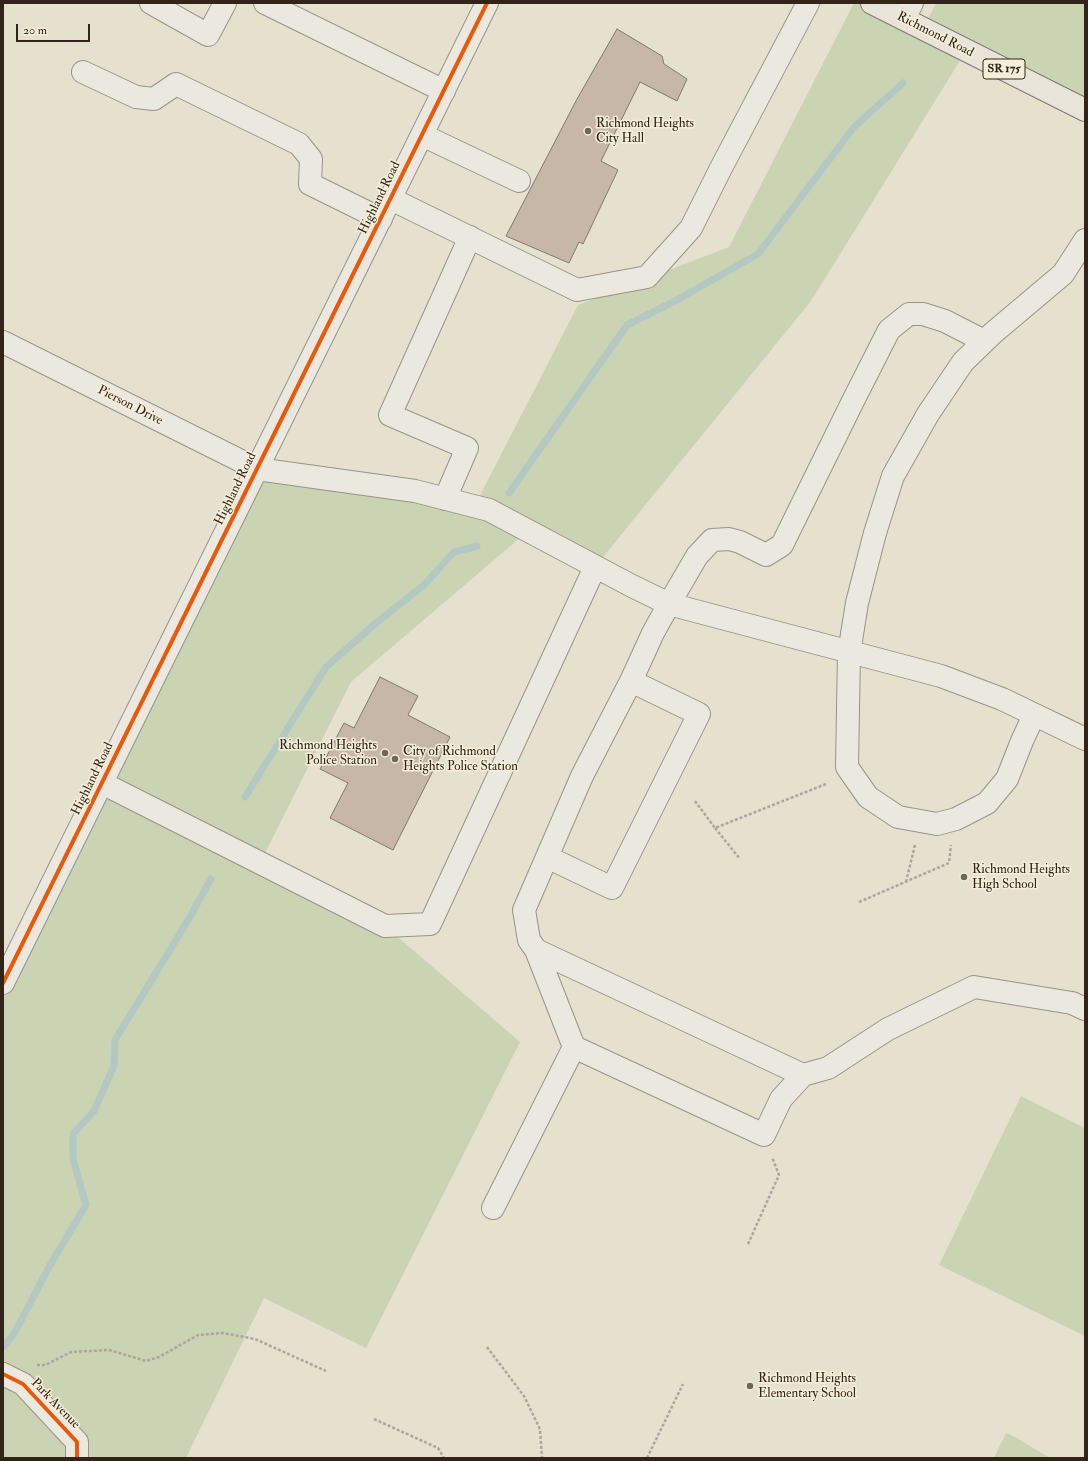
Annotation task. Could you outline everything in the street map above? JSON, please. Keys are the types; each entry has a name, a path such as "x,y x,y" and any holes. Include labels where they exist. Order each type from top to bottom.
{"main road":[{"name":"Richmond Road","path":"872,3 908,11 1085,110"}],"street":[{"path":"151,3 208,35 225,3"},
{"path":"265,3 444,91"},
{"name":"Highland Road","path":"3,983 487,3"},
{"path":"391,198 577,290 647,278 691,228 808,3"},
{"path":"83,72 136,97 154,99 176,84 299,144 311,159 310,184 381,219"},
{"path":"422,135 519,181"},
{"path":"445,499 467,448 390,415 470,237"},
{"path":"1034,715 1007,779 987,803 956,820 937,824 898,817 868,797 847,767 849,653 858,603 873,540 893,476 928,414 963,362 984,341 1063,274 1085,240"},
{"path":"984,341 945,321 923,314 909,314 889,330 782,545 766,555 740,542 729,539 712,540 697,556 653,633 632,681 582,776 524,910 530,940 536,950 574,1047 764,1135 780,1099 803,1076 828,1068 888,1029 974,987 1072,1003 1085,1009"},
{"name":"Pierson Drive","path":"3,342 257,469 415,491 489,510 595,567 669,604 849,653 941,676 1002,699 1085,739"},
{"path":"102,783 385,926 430,924 595,567"},
{"path":"547,857 612,888 699,714 632,681"},
{"path":"536,950 803,1076"},
{"path":"493,1208 574,1047"},
{"name":"Park Avenue","path":"3,1374 23,1384 77,1442 76,1458"}],"path":[{"path":"715,828 826,784"},
{"path":"695,801 740,859"},
{"path":"859,902 949,863 951,844"},
{"path":"906,882 915,845"},
{"path":"748,1244 779,1175 772,1157"},
{"path":"34,1364 45,1366 71,1352 109,1350 146,1361 159,1357 198,1335 223,1333 255,1339 326,1371"},
{"path":"487,1347 524,1396 540,1428 542,1458"},
{"path":"647,1458 683,1384"},
{"path":"374,1419 438,1448 444,1458"}],"green space":[{"path":"854,3 872,3 923,29 936,3 1085,3 1085,110 966,51 811,301 595,567 528,531 351,682 260,863 385,926 520,1042 366,1348 264,1298 186,1458 3,1458 3,983 257,469 474,507 578,305 729,247"},
{"path":"1021,1096 1085,1128 1085,1336 939,1265"},
{"path":"1006,1433 1015,1437 1050,1458 994,1458"}],"building":[{"name":"Richmond Heights City Hall","path":"617,29 662,56 664,64 687,79 677,101 640,82 601,161 618,170 583,244 579,242 569,263 506,236 577,99"},
{"name":"Richmond Heights Police Station","path":"380,677 418,696 408,715 450,737 393,850 330,818 348,783 320,769 344,723 354,728"}],"waterway":[{"path":"509,493 627,325 675,301 758,254 854,127 903,83"},
{"path":"245,797 326,667 376,623 424,585 454,552 477,546"},
{"path":"3,1347 14,1334 50,1265 86,1205 73,1159 73,1134 94,1111 114,1066 115,1040 187,922 211,879"}],"cycle path":[{"path":"3,983 487,3"},
{"path":"3,1374 23,1384 77,1442 77,1458"}],"place":[{"name":"Richmond Heights City Hall","path":"588,131"},
{"name":"Richmond Heights Police Station","path":"385,753"},
{"name":"City of Richmond Heights Police Station","path":"395,759"},
{"name":"Richmond Heights High School","path":"964,877"},
{"name":"Richmond Heights Elementary School","path":"750,1386"}]}
